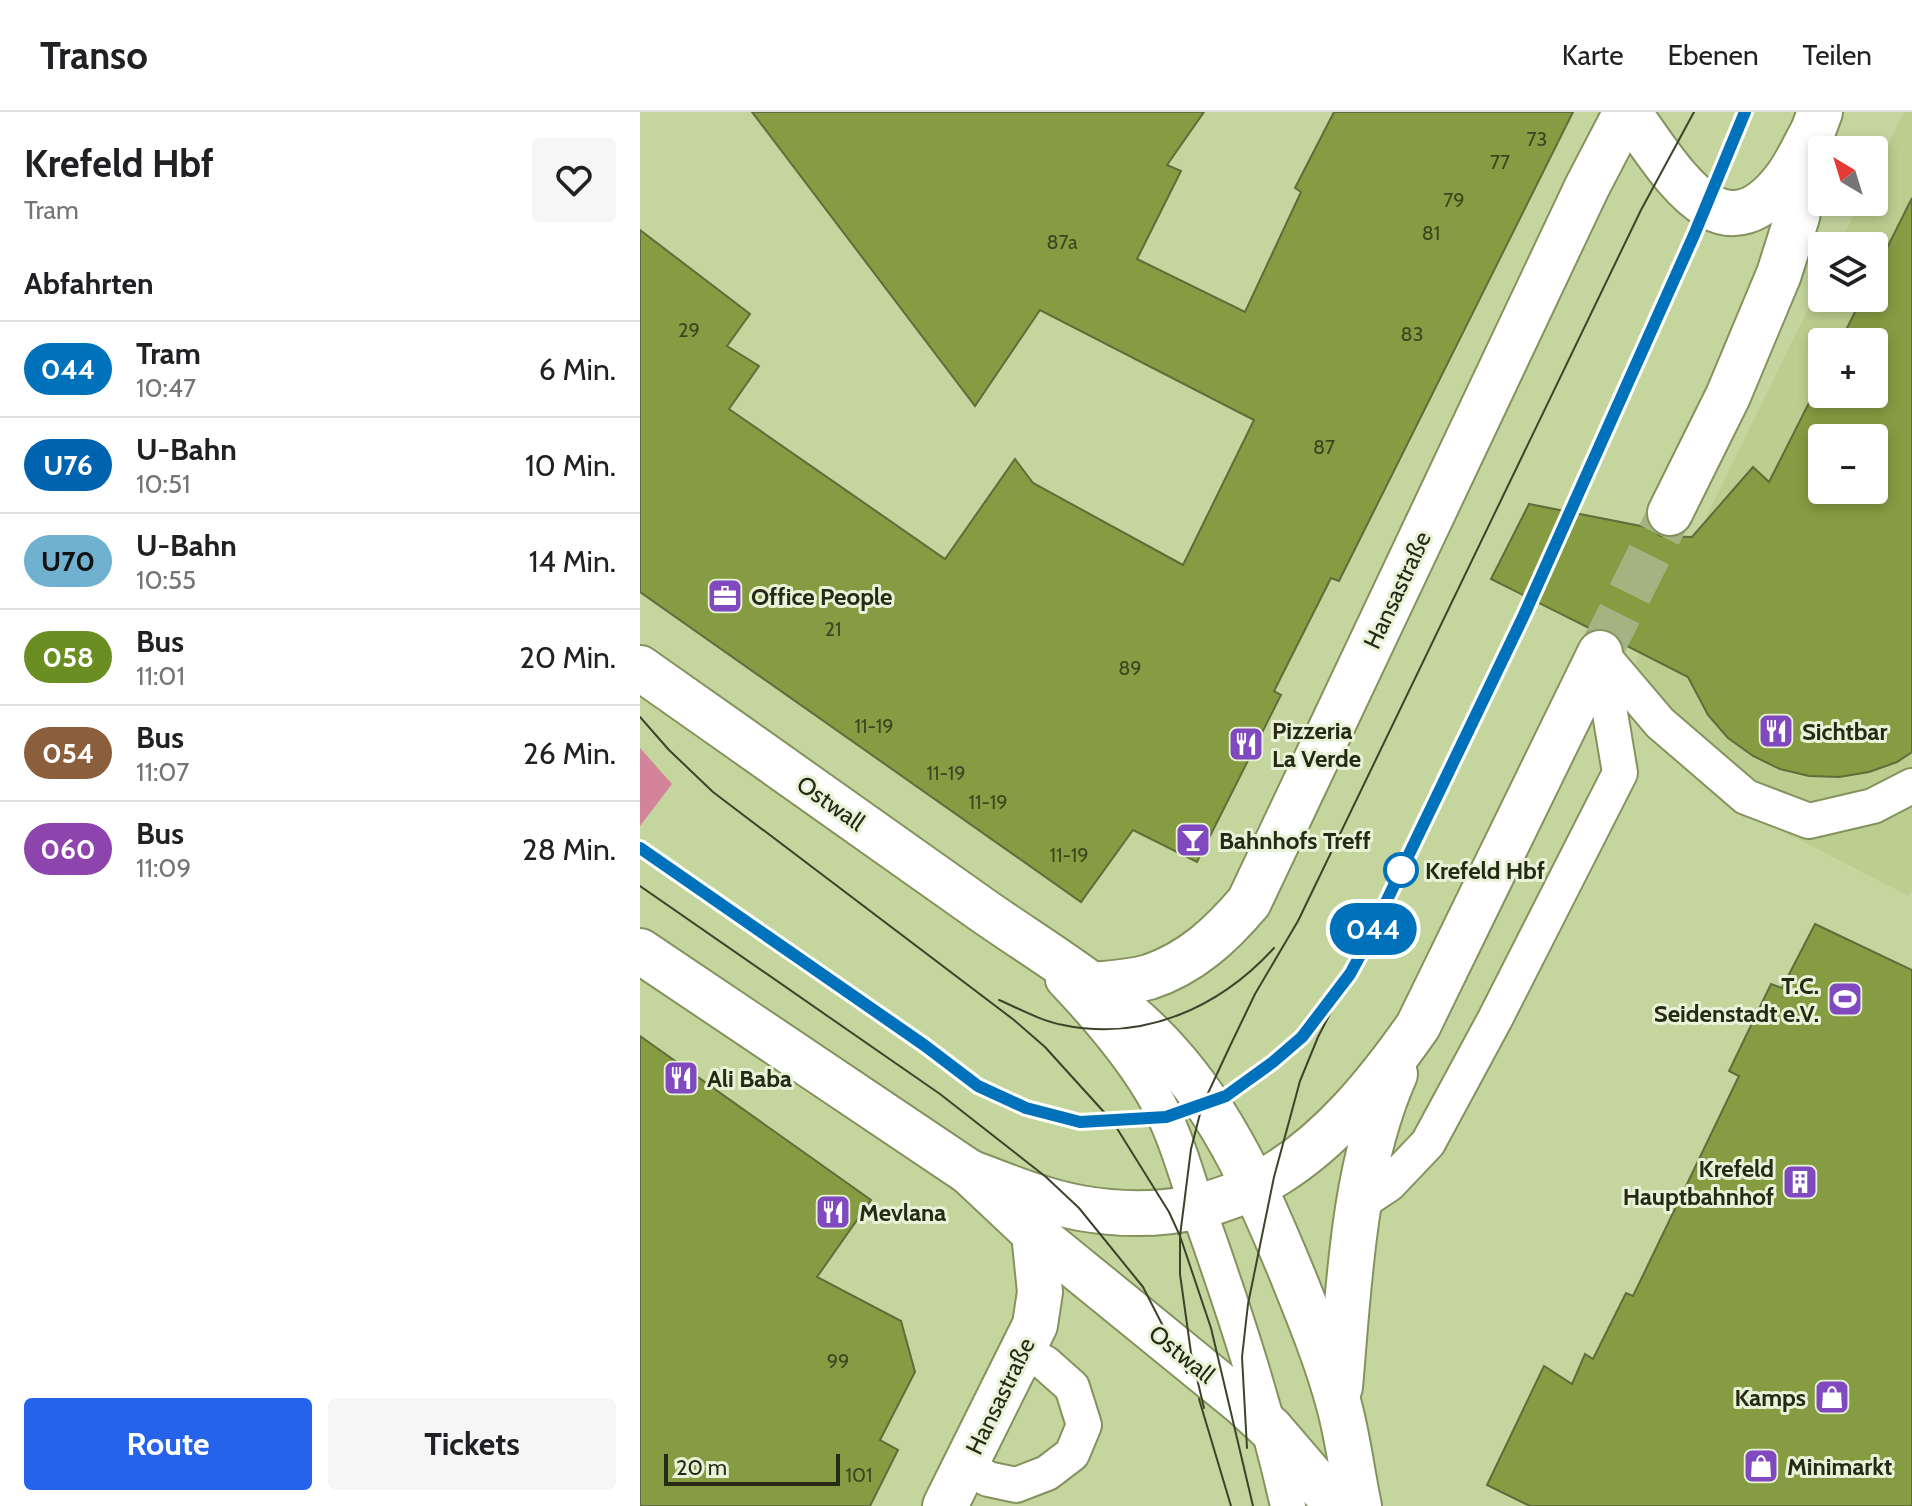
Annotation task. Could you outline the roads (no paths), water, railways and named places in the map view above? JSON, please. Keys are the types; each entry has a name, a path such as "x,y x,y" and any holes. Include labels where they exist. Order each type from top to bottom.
{"street":[{"path":"1627,112 1685,186 1707,206 1722,214 1753,209 1772,195 1788,175 1816,122"},
{"name":"Hansastraße","path":"1092,985 1149,977 1197,954 1225,931 1249,902 1574,215 1627,112"},
{"path":"1670,513 1728,396 1779,274 1797,217 1816,122"},
{"path":"1359,1506 1339,1405 1347,1281 1359,1204 1376,1129 1393,1079 1600,653"},
{"name":"Ostwall","path":"640,668 1092,985 1138,1022 1169,1053 1205,1100 1254,1187 1306,1310 1339,1405"},
{"name":"Ostwall","path":"640,951 969,1172 1034,1233 1186,1355 1271,1429"},
{"path":"969,1172 1035,1197 1079,1208 1169,1212 1197,1207 1274,1177 1315,1147 1386,1072 1418,1026"},
{"name":"Hansastraße","path":"945,1506 1035,1325 1040,1292 1034,1233"},
{"path":"1271,1429 1337,1506"}],"lane":[{"path":"1600,653 1660,723 1746,797 1809,821 1873,806 1912,786"},
{"path":"1359,1204 1389,1184 1428,1143 1620,773 1600,653"},
{"name":"Ostwall","path":"1022,938 1081,999 1166,1117 1271,1429"},
{"path":"966,1466 988,1479 1016,1485 1047,1473 1072,1454 1084,1425 1072,1387 1045,1363 1023,1352"},
{"path":"1271,1429 1288,1506"}],"tunnel":[{"path":"1600,653 1670,513"}],"tram line":[{"path":"1204,1408 1191,1353 1180,1274 1180,1236 1191,1149 1202,1106 1255,994 1298,921 1641,210 1694,112"},
{"path":"1571,505 1694,235 1745,112"},
{"name":"044","path":"640,848 924,1045 978,1086 1007,1101 1080,1122 1113,1122 1166,1117 1226,1096 1302,1037 1350,974 1362,952 1524,615 1694,235 1745,112"},
{"path":"1247,1448 1242,1357 1248,1304 1274,1177 1300,1081 1318,1037 1524,615"},
{"path":"640,717 713,792 1014,1020 1045,1047 1113,1122 1169,1212 1180,1236 1211,1328 1253,1506"},
{"path":"640,848 907,1033 975,1084 992,1094 1053,1117 1078,1122 1113,1123 1173,1114 1210,1103 1239,1088 1266,1068 1291,1046 1324,1009"},
{"path":"640,886 940,1094 1046,1177 1079,1208 1143,1287 1187,1373"},
{"path":"999,1000 1063,1025 1093,1029 1151,1024 1205,1003 1253,969 1274,948"},
{"path":"1199,1399 1231,1506"}],"place":[{"name":"Office People","path":"725,596"},
{"name":"Sichtbar","path":"1776,731"},
{"name":"Pizzeria La Verde","path":"1246,744"},
{"name":"Bahnhofs Treff","path":"1193,840"},
{"name":"Krefeld Hbf","path":"1401,870"},
{"name":"T.C. Seidenstadt e.V.","path":"1845,999"},
{"name":"Ali Baba","path":"681,1078"},
{"name":"Krefeld Hauptbahnhof","path":"1800,1182"},
{"name":"Mevlana","path":"833,1212"},
{"name":"Kamps","path":"1832,1397"},
{"name":"Minimarkt","path":"1761,1466"}]}
